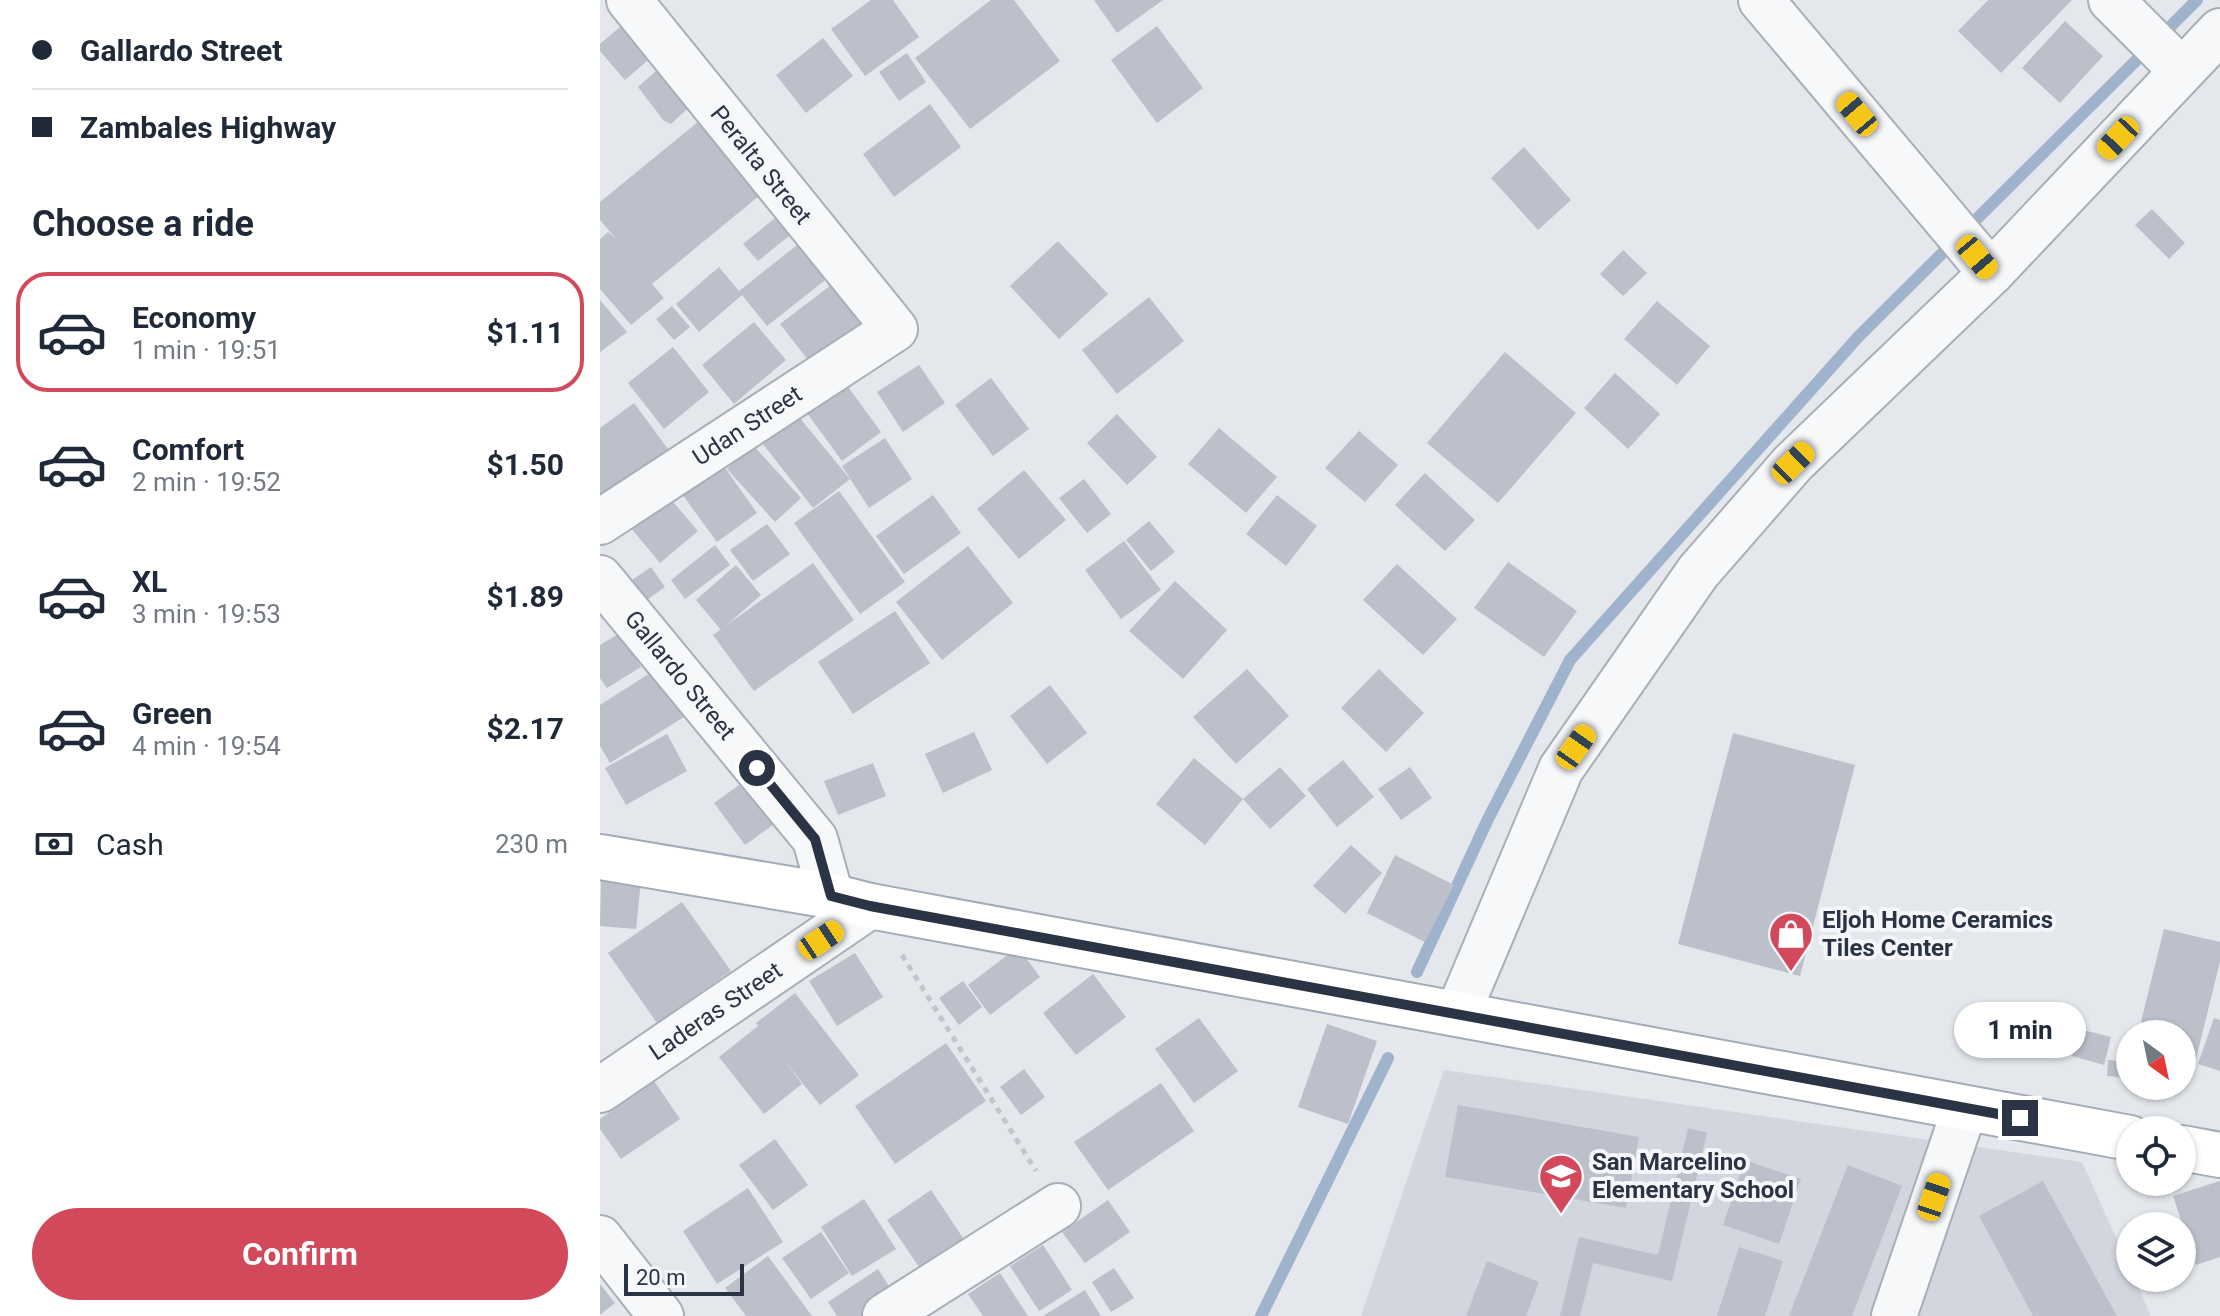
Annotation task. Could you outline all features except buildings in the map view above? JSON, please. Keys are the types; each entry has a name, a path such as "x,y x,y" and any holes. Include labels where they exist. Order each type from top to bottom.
{"main road":[{"path":"600,857 2116,1135"},
{"path":"2196,1151 2220,1155"}],"street":[{"name":"Peralta Street","path":"629,0 895,329"},
{"path":"1761,0 1974,253"},
{"path":"1458,1013 1561,769 1698,572 1974,253 2148,37 2220,31"},
{"name":"Udan Street","path":"600,522 895,329"},
{"name":"Gallardo Street","path":"600,578 815,839 860,903"},
{"name":"Laderas Street","path":"600,1090 860,903"},
{"path":"1894,1316 1965,1108"},
{"path":"885,1316 1058,1206"},
{"path":"600,1238 661,1316"}],"path":[{"path":"860,903 905,961 1058,1206"}],"shaded area":[{"path":"1444,1070 2082,1162 2116,1238 2116,1292 2140,1292 2151,1316 1361,1316"}],"waterway":[{"path":"1417,972 1488,819 1570,660 1859,336 2197,0"},
{"path":"1261,1316 1388,1058"}],"place":[{"name":"Eljoh Home Ceramics Tiles Center","path":"1791,973"},
{"name":"San Marcelino Elementary School","path":"1561,1215"}],"route":[{"path":"757,768 815,839 831,896 870,906 2020,1118"}]}
